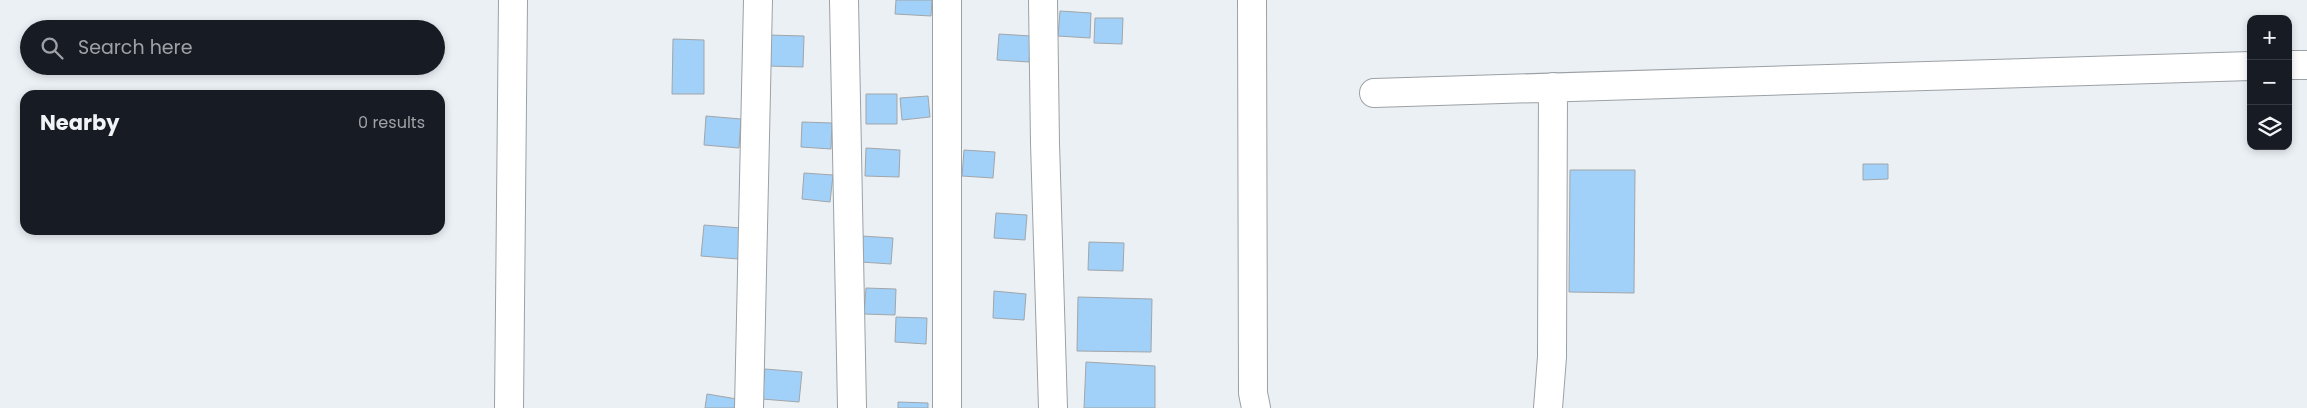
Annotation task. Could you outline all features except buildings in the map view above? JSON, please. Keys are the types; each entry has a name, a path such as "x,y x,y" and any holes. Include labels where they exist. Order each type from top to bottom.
{"street":[{"path":"509,408 513,0"},
{"path":"749,408 758,0"},
{"path":"844,0 852,408"},
{"path":"947,0 947,408"},
{"path":"1043,0 1045,143 1053,408"},
{"path":"1252,0 1253,383 1256,408"},
{"path":"2292,65 2307,65"},
{"path":"1374,93 2247,66"},
{"path":"1548,408 1552,357 1553,87"}]}
